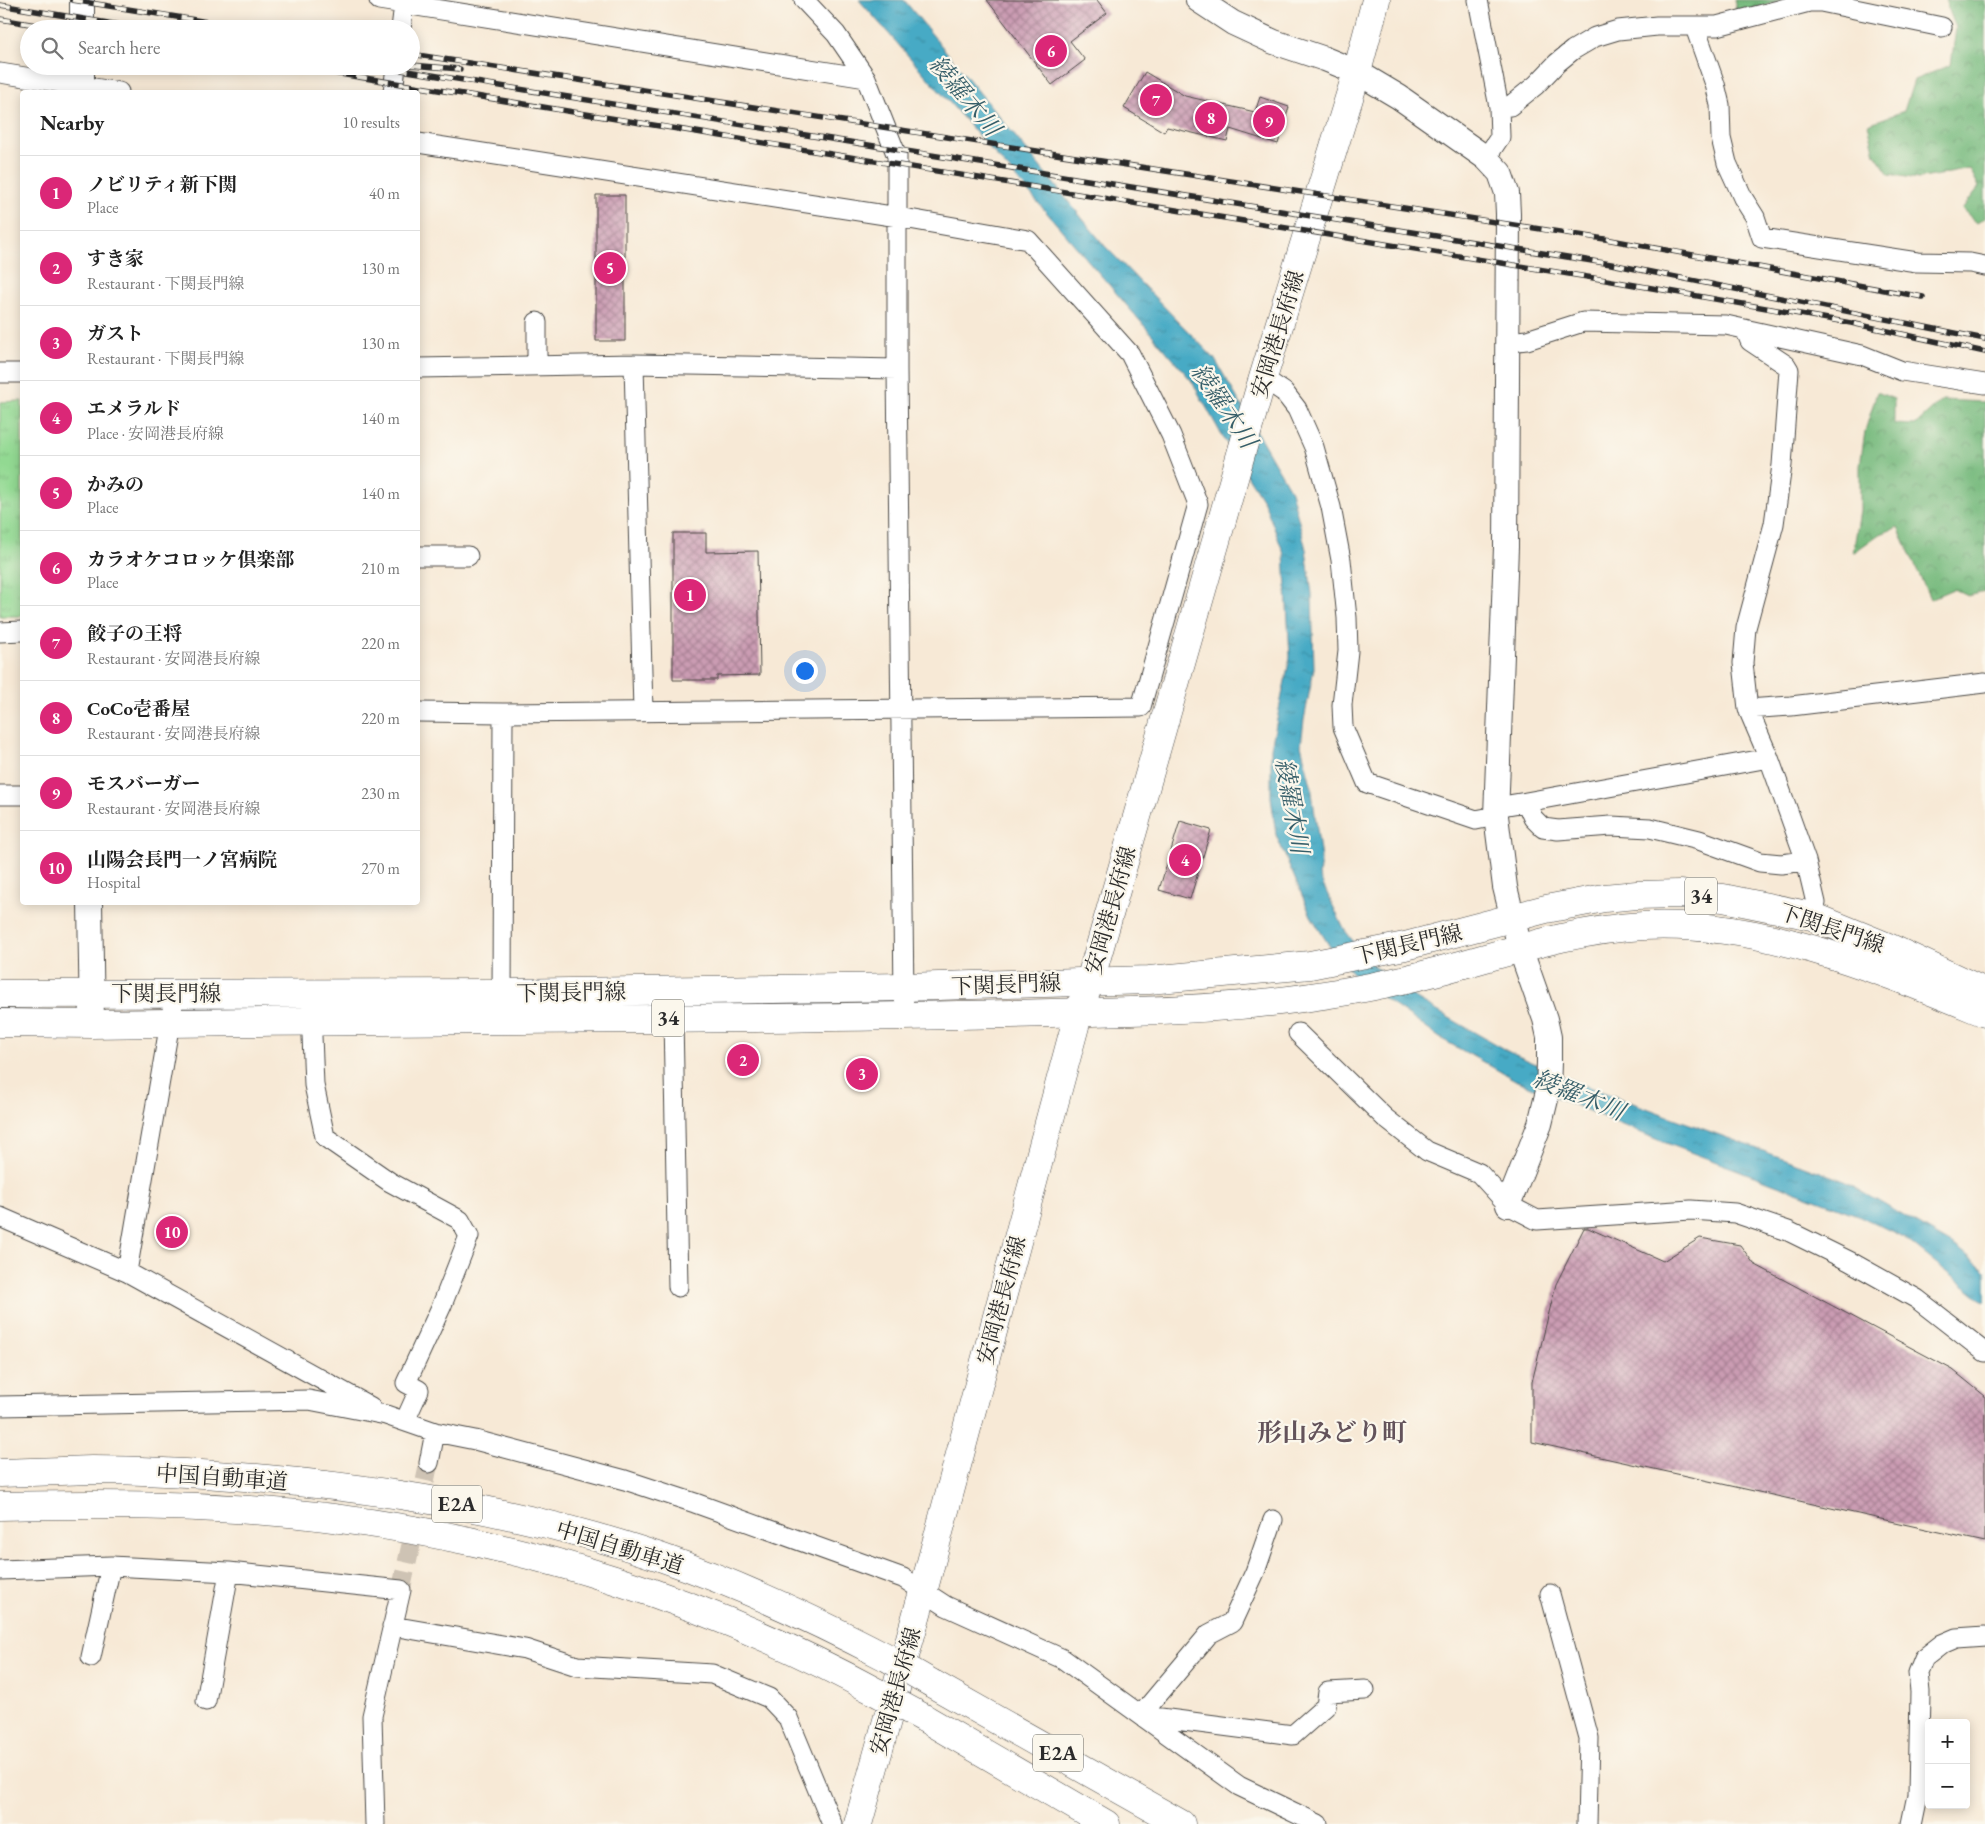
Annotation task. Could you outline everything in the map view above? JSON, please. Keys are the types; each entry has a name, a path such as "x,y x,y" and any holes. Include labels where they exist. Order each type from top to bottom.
{"main road":[{"name":"安岡港長府線","path":"858,1824 923,1592 1080,1011 1261,384 1357,72 1376,0"},
{"name":"下関長門線","path":"0,1022 92,1024 311,1021 502,1006 904,987 1158,980 1310,965 1405,946 1512,917 1604,898 1679,894 1723,898 1812,916 1888,947 1985,992"},
{"name":"下関長門線","path":"0,994 312,993 673,1018 904,1016 1132,1011 1226,1006 1334,992 1423,975 1520,948 1605,930 1646,926 1696,927 1744,933 1800,946 1881,970 1985,1012"},
{"name":"中国自動車道","path":"0,1473 94,1470 212,1474 336,1485 466,1505 567,1529 661,1557 752,1593 845,1636 888,1658 1181,1824"},
{"name":"中国自動車道","path":"0,1506 95,1504 208,1507 333,1518 463,1540 560,1564 649,1590 738,1625 835,1669 924,1718 1106,1824"}],"street":[{"path":"82,0 82,20"},
{"path":"804,0 836,34 866,78 897,156 897,369 904,1016"},
{"path":"1198,0 1233,23 1274,42 1326,59 1357,72 1398,97 1486,158 1500,174 1507,193 1506,547 1496,812 1505,887 1512,917 1549,1037 1548,1091 1540,1124 1508,1205"},
{"path":"1478,0 1499,107 1500,137 1486,158"},
{"path":"389,1 866,78"},
{"path":"389,1 397,20"},
{"path":"1499,107 1510,106 1536,85 1562,59 1595,38 1618,30 1656,26 1717,26 1802,1 1820,2 1942,27"},
{"path":"1696,27 1720,105 1721,138 1727,163 1743,198 1755,217 1762,238 1917,262 1970,263 1985,266"},
{"path":"0,74 82,82 112,90"},
{"path":"393,90 395,75"},
{"path":"420,143 898,217 1028,240 1130,354 1171,435 1198,504 1141,707 503,713 420,712"},
{"path":"537,322 537,366"},
{"path":"1508,342 1526,340 1583,322 1726,324 1862,356 1902,371 1985,384"},
{"path":"1745,329 1750,341 1786,365 1789,370 1782,465 1774,524 1746,628 1743,663 1748,708 1769,758 1806,860 1816,903 1812,916"},
{"path":"420,368 634,364 897,369"},
{"path":"634,364 643,712"},
{"path":"0,373 20,372"},
{"path":"1261,384 1284,392 1298,409 1314,446 1331,507 1342,560 1347,618 1348,651 1342,705 1343,727 1367,783 1476,820 1526,802 1769,758"},
{"path":"420,556 468,556"},
{"path":"0,632 20,631"},
{"path":"1748,708 1791,706 1985,683"},
{"path":"502,1006 503,713"},
{"path":"0,795 20,795"},
{"path":"1526,802 1533,818 1543,828 1558,830 1611,826 1650,828 1699,840 1760,862 1782,864 1806,860"},
{"path":"90,905 92,1024"},
{"path":"127,1272 175,993"},
{"path":"312,993 311,1021 314,1085 325,1137 390,1182 460,1220 469,1236 442,1305 406,1383 419,1390 405,1421"},
{"path":"673,1018 678,1287"},
{"path":"1298,1033 1385,1118 1427,1151 1479,1173 1508,1205 1537,1220 1691,1210 1735,1213 1788,1231 1849,1261 1917,1300 1985,1352"},
{"path":"0,1218 127,1272 386,1415"},
{"path":"0,1406 309,1400 386,1415 435,1432 475,1440 598,1473 695,1503 903,1578 946,1606 1063,1659 1239,1786 1318,1824"},
{"path":"429,1463 435,1432"},
{"path":"1141,1715 1209,1634 1232,1622 1255,1572 1273,1520"},
{"path":"91,1657 111,1566"},
{"path":"0,1570 111,1566 229,1572 401,1590 372,1716 375,1824"},
{"path":"206,1701 229,1572"},
{"path":"1550,1594 1589,1738 1587,1824"},
{"path":"392,1626 525,1649 577,1666 712,1674 770,1698 788,1718 832,1824"},
{"path":"1912,1824 1918,1795 1920,1692 1918,1673 1924,1658 1942,1644 1956,1638 1985,1636"},
{"path":"1141,1715 1293,1736 1326,1706 1328,1692 1365,1690"}],"green space":[{"path":"1734,0 1785,0 1737,14"},
{"path":"1945,0 1985,0 1985,218 1977,223 1962,209 1979,187 1970,169 1918,179 1889,174 1875,154 1868,124 1904,111 1914,80 1951,65 1956,28"},
{"path":"1877,392 1894,399 1894,424 1915,425 1942,400 1985,402 1985,592 1968,596 1953,589 1930,599 1898,527 1878,535 1853,553 1860,511 1860,466 1865,431"},
{"path":"20,401 20,616 0,616 0,402"}],"water":[{"name":"綾羅木川","path":"859,0 904,0 1104,245 1214,358 1291,491 1306,549 1312,594 1314,668 1301,745 1311,785 1321,859 1319,876 1344,929 1368,961 1418,1000 1509,1052 1581,1084 1842,1180 1957,1247 1985,1270 1985,1302 1903,1237 1860,1216 1658,1140 1517,1081 1440,1038 1357,979 1330,947 1311,916 1276,835 1271,797 1271,748 1290,657 1284,554 1264,502 1224,439 1191,380"}],"building":[{"path":"987,0 1097,0 1107,13 1070,41 1085,60 1052,85"},
{"path":"1145,72 1185,96 1255,112 1260,97 1289,107 1278,144 1230,129 1227,141 1167,127 1164,132 1124,108"},
{"path":"596,195 625,195 625,341 596,341"},
{"path":"673,533 706,533 706,552 758,551 760,675 717,676 717,680 673,680"},
{"path":"1180,821 1211,830 1190,899 1159,890"},
{"path":"1584,1228 1588,1228 1663,1261 1700,1238 1740,1245 1754,1264 1953,1370 1985,1396 1985,1542 1532,1442 1532,1382 1556,1284"}],"tunnel":[{"path":"401,1590 429,1463"}],"railway":[{"path":"72,0 195,20"},
{"path":"0,5 90,20"},
{"path":"0,19 20,22"},
{"path":"420,55 1611,240 1923,297"},
{"path":"420,66 460,69"},
{"path":"420,73 1611,264 1985,339"},
{"path":"346,75 1612,281 1851,323 1985,352"}],"place":[{"name":"カラオケコロッケ倶楽部","path":"1051,51"},
{"name":"餃子の王将","path":"1156,100"},
{"name":"CoCo壱番屋","path":"1211,118"},
{"name":"モスバーガー","path":"1269,121"},
{"name":"かみの","path":"610,268"},
{"name":"ノビリティ新下関","path":"690,595"},
{"name":"エメラルド","path":"1185,860"},
{"name":"すき家","path":"743,1060"},
{"name":"ガスト","path":"862,1074"},
{"name":"山陽会長門一ノ宮病院","path":"172,1232"}],"district":[{"name":"形山みどり町","path":"1332,1432"}]}
